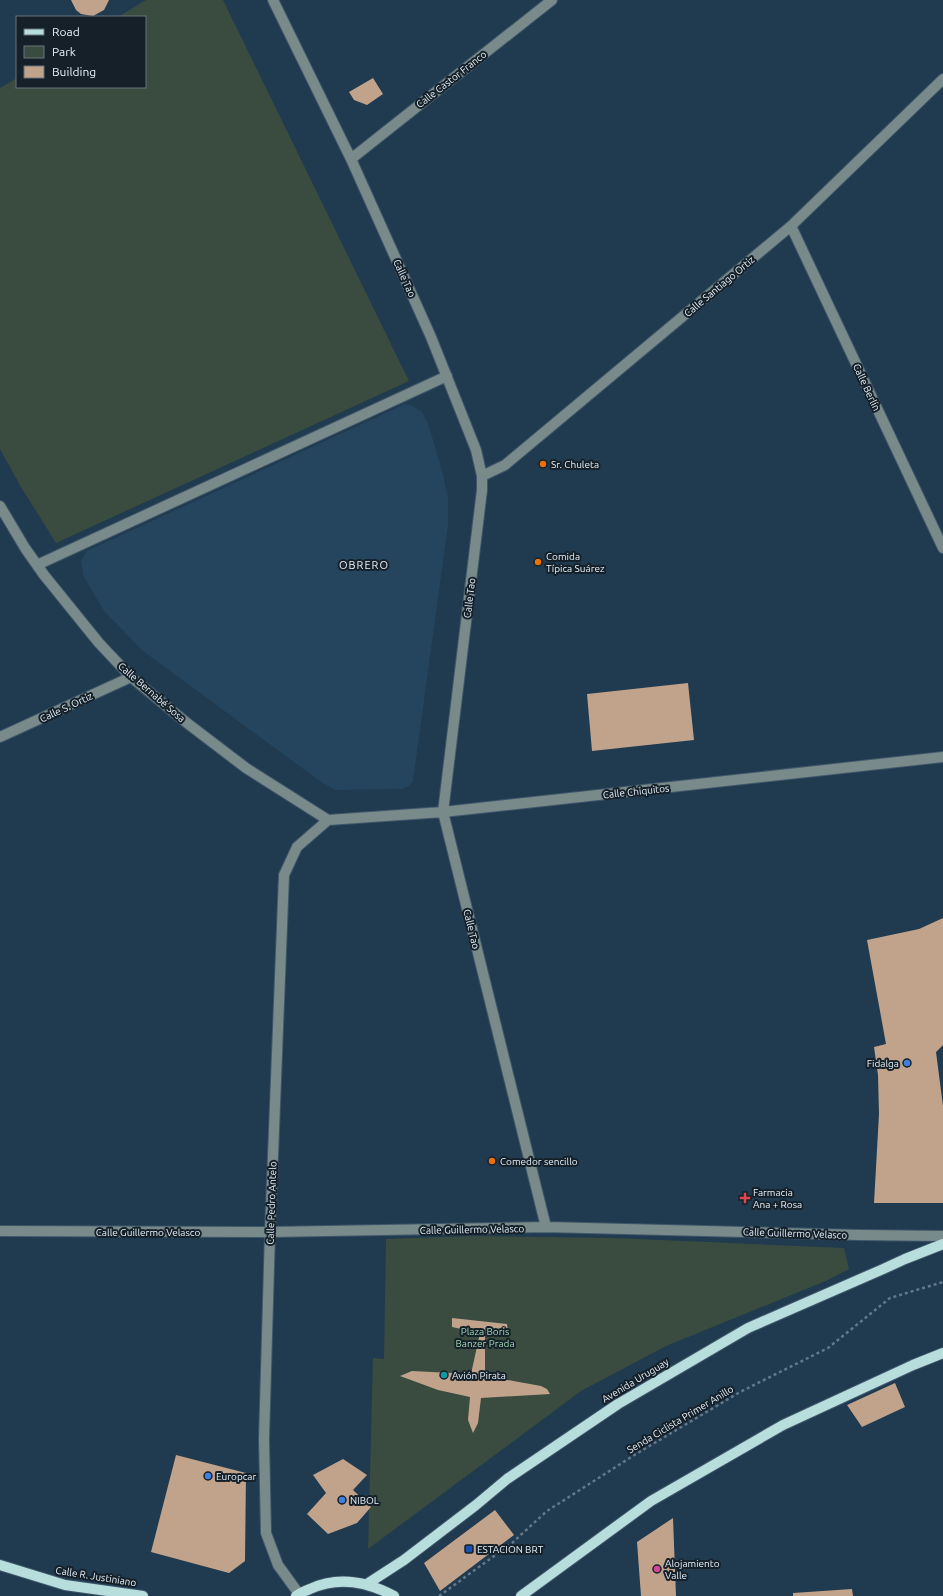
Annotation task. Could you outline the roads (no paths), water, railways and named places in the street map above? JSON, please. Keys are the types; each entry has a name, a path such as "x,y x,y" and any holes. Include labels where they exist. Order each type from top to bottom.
{"main road":[{"name":"Avenida Uruguay","path":"367,1584 410,1555 476,1505 507,1479 618,1404 748,1328 905,1259 943,1244"},
{"path":"521,1596 651,1501 783,1425 913,1364 943,1353"},
{"name":"Calle R. Justiniano","path":"0,1565 65,1585 143,1596"},
{"path":"298,1595 320,1584 344,1581 367,1584 380,1588 394,1596"}],"street":[{"name":"Calle Tao","path":"273,0 351,158 431,337 476,450 482,476 482,490 443,812 546,1227"},
{"name":"Calle Castor Franco","path":"351,158 552,0"},
{"name":"Calle Santiago Ortiz","path":"482,476 505,465 791,226 943,79"},
{"name":"Calle Berlín","path":"791,226 943,548"},
{"path":"37,565 447,376"},
{"name":"Calle Bernabé Sosa","path":"0,506 37,565 99,643 131,677 187,723 246,768 328,820"},
{"name":"Calle S. Ortiz","path":"0,737 131,677"},
{"name":"Calle Chiquitos","path":"328,820 443,812 943,757"},
{"name":"Calle Pedro Antelo","path":"298,1595 278,1565 266,1533 264,1439 270,1232 284,875 297,847 328,820"},
{"name":"Calle Guillermo Velasco","path":"0,1231 270,1232 546,1227 943,1236"}],"place":[{"name":"Sr. Chuleta","path":"543,464"},
{"name":"Comida Típica Suárez","path":"538,562"},
{"name":"Fidalga","path":"907,1063"},
{"name":"Comedor sencillo","path":"492,1161"},
{"name":"Farmacia Ana + Rosa","path":"745,1198"},
{"name":"Avión Pirata","path":"444,1375"},
{"name":"Europcar","path":"208,1476"},
{"name":"NIBOL","path":"342,1500"},
{"name":"ESTACION BRT","path":"469,1549"},
{"name":"Alojamiento Valle","path":"657,1569"}],"district":[{"name":"OBRERO","path":"364,565"}],"park label":[{"name":"Plaza Boris Banzer Prada","path":"485,1336"}]}
